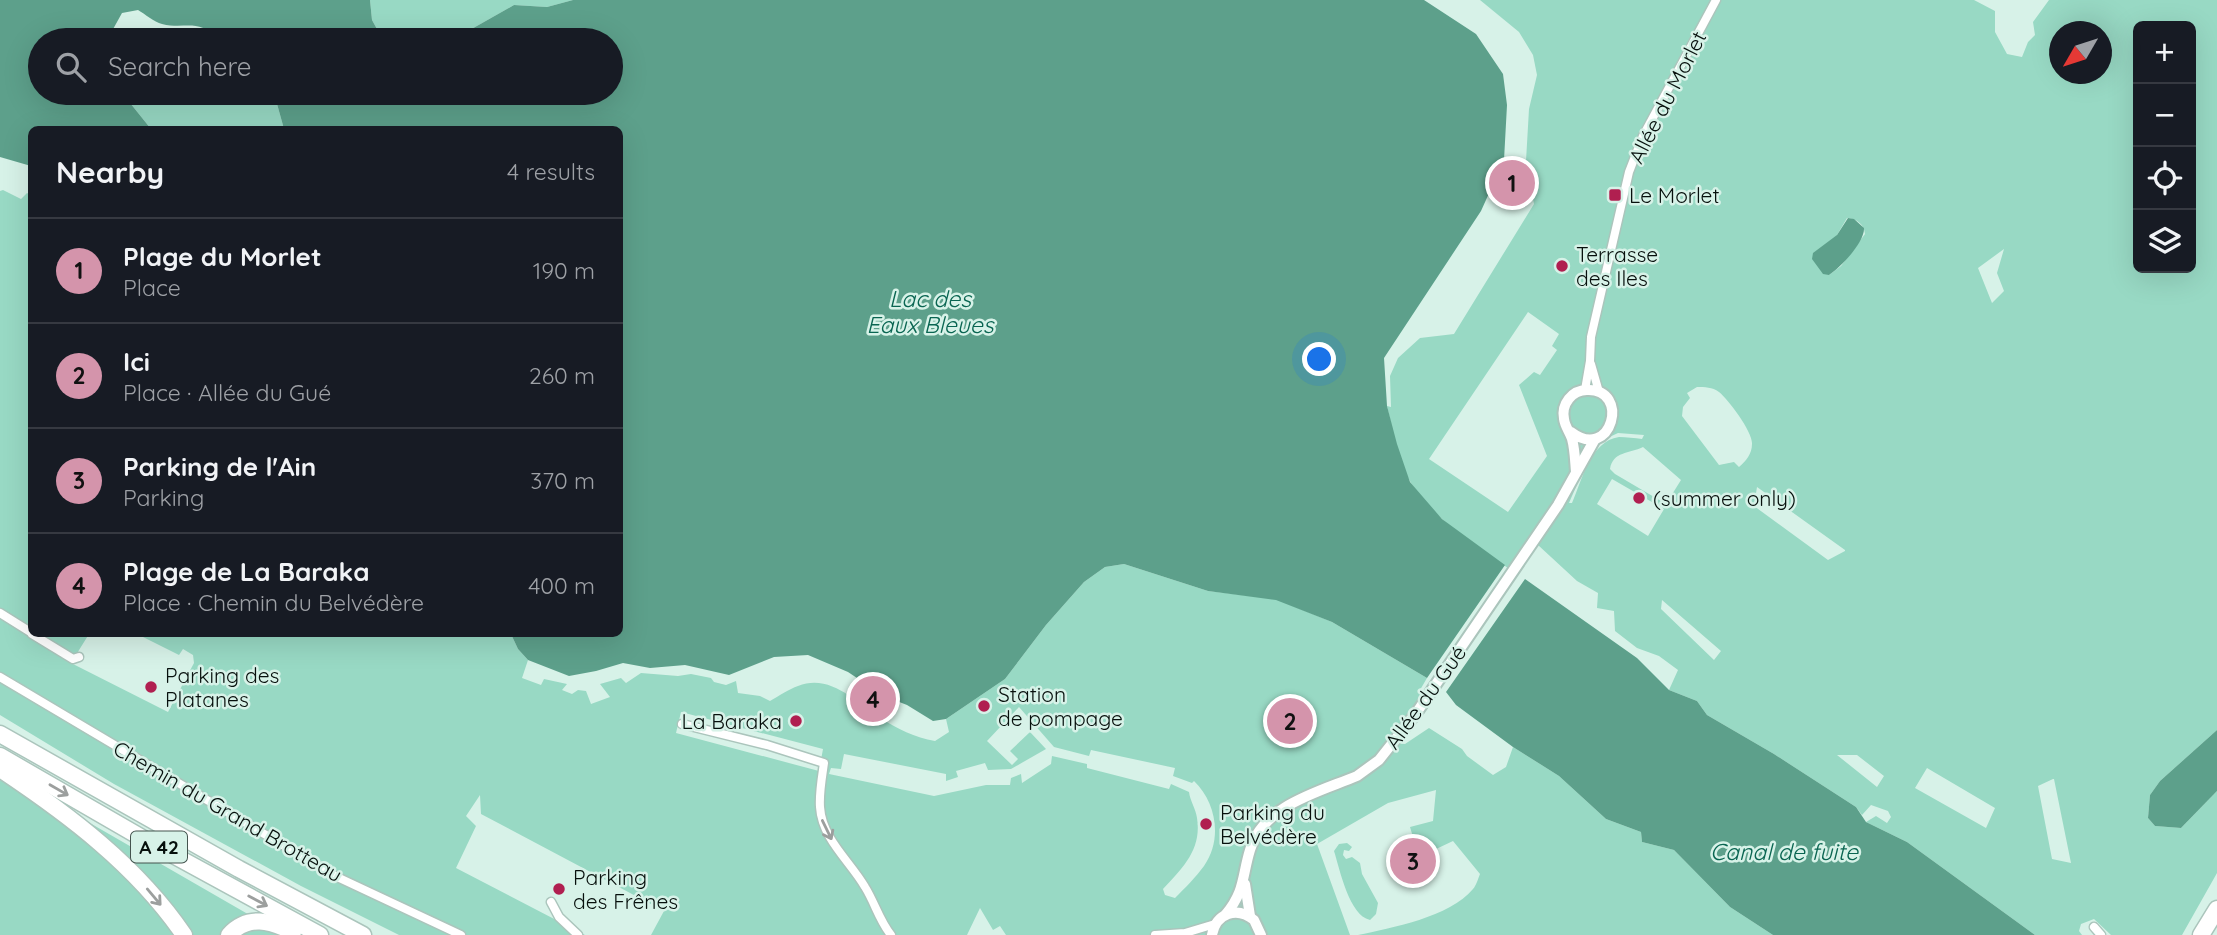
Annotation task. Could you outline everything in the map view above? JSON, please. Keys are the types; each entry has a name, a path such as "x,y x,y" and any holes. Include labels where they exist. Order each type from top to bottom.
{"highway":[{"name":"A 42","path":"0,734 239,869 363,935"},
{"name":"A 42","path":"0,756 142,838 320,935"},
{"path":"0,769 76,823 121,861 148,889 184,935"},
{"path":"2201,935 2217,909"},
{"path":"229,935 244,923 259,920 270,921 300,935"}],"street":[{"name":"Allée du Morlet","path":"1585,390 1591,337 1629,172 1653,117 1716,0"},
{"name":"Allée du Morlet","path":"1590,361 1599,392"},
{"path":"1585,390 1599,392 1608,399 1613,415 1607,431 1595,439 1582,439 1571,432 1564,422 1565,404 1573,394 1585,390"},
{"path":"1571,432 1576,472"},
{"name":"Allée du Gué","path":"1250,916 1245,880 1250,849 1267,819 1357,776 1369,769 1384,754 1417,712 1520,562 1570,486 1595,439"},
{"path":"0,613 28,630"},
{"path":"38,637 73,659 79,657"},
{"name":"Chemin du Grand Brotteau","path":"0,677 335,876 461,935"},
{"path":"682,724 824,763 820,805 822,821 829,836 867,888 879,920 891,935"},
{"name":"Allée du Gué","path":"1214,929 1226,914 1245,880"},
{"path":"551,902 559,916 578,935"},
{"path":"1226,914 1238,912 1250,916 1257,923 1261,935"},
{"path":"2094,927 2101,935"},
{"path":"1155,935 1187,934 1214,929"}],"shaded area":[{"path":"370,0 573,0 547,7 514,5 473,28 376,28 372,20"},
{"path":"1480,0 1974,0 1995,11 1995,32 2007,54 2022,57 2028,42 2035,35 2033,22 2049,0 2217,0 2217,730 2160,781 2150,795 2148,818 2155,826 2181,828 2217,791 2217,873 2182,935 2111,935 2094,919 2081,924 2079,931 2082,935 2035,935 1907,842 1866,822 1876,816 1887,823 1891,817 1888,811 1871,805 1862,815 1856,807 1774,754 1707,715 1697,701 1669,690 1678,670 1659,656 1637,648 1615,631 1614,611 1597,608 1598,593 1577,581 1538,545 1517,574 1460,534 1421,497 1406,474 1396,446 1387,406 1391,407 1390,376 1398,358 1420,338 1454,334 1534,204 1526,161 1529,109 1537,75 1533,55 1519,32","holes":["1847,218 1857,221 1862,225 1865,234 1841,266 1829,275 1837,235","2004,249 1997,273 2004,291 1992,303 1978,268","1528,312 1559,334 1552,346 1557,350 1540,375 1534,372 1519,385 1547,456 1508,512 1429,459","1697,387 1711,388 1719,392 1739,416 1749,432 1752,444 1748,457 1739,467 1734,462 1719,465 1682,416 1683,407 1690,398 1687,393","1618,433 1644,435 1642,439 1619,437 1601,446 1588,463 1572,503 1569,503 1591,452 1601,441","1643,447 1681,480 1666,504 1610,469 1618,456","1612,479 1664,509 1648,536 1597,504","1757,487 1845,550 1828,560 1754,506","1662,600 1721,651 1714,660 1661,609","1837,755 1857,755 1884,776 1877,787","1927,768 1995,808 1986,828 1915,788","2054,779 2071,863 2052,859 2038,786"]},
{"path":"132,105 277,105 283,126 149,126"},
{"path":"3,190 21,199 28,194 28,637 87,637 71,663 168,712 194,663 193,655 183,649 179,655 143,637 512,637 518,649 528,660 522,678 541,685 544,679 567,684 562,690 572,694 578,690 586,691 591,704 610,697 600,684 621,678 626,683 641,673 678,676 691,674 711,678 714,682 726,685 736,681 738,693 760,696 770,701 798,686 821,683 842,691 900,729 935,741 949,732 946,719 1005,679 1046,625 1084,582 1105,567 1124,564 1208,591 1276,599 1332,622 1427,678 1420,690 1432,698 1400,743 1405,744 1429,728 1462,749 1467,756 1493,775 1506,767 1513,747 1559,776 1606,819 1641,832 1642,842 1674,850 1730,907 1773,935 1358,935 1403,925 1435,914 1463,899 1475,886 1480,874 1453,841 1434,850 1413,837 1410,827 1433,821 1436,790 1388,803 1317,844 1350,935 1006,935 1000,926 993,930 980,908 967,935 651,935 664,911 481,814 480,795 466,816 476,826 456,868 585,935 399,935 301,886 114,784 0,715 0,191","holes":["1019,707 1054,747 1089,756 1091,750 1175,768 1173,776 1192,783 1194,781 1202,790 1212,810 1214,844 1204,866 1175,898 1165,895 1163,889 1194,849 1198,829 1189,792 1171,784 1169,789 1052,756 1051,764 1022,783 1021,774 1011,778 1010,785 986,785 934,796 829,774 831,768 841,769 844,754 946,774 946,781 958,777 956,771 985,763 988,770 1011,769 1046,749 1030,732 1010,751 1018,759 1012,765 987,741","681,712 823,749 819,771 676,733"]},
{"path":"0,780 37,803 76,815 284,935 0,935"},
{"path":"1347,843 1352,847 1349,851 1344,850 1343,855 1346,859 1352,857 1360,863 1362,874 1378,903 1376,914 1370,920 1356,910 1339,869 1334,851 1339,844"}],"water":[{"path":"0,0 370,0 372,20 376,28 203,28 162,24 138,10 122,13 114,28 28,28 28,105 132,105 149,126 28,126 28,165 0,157"},
{"name":"Lac des Eaux Bleues","path":"573,0 1424,0 1476,34 1503,74 1507,105 1504,160 1481,211 1384,358 1387,406 1410,482 1442,519 1505,565 1427,678 1332,622 1276,600 1208,591 1124,564 1105,567 1084,582 1046,625 1005,679 946,719 933,721 907,705 884,696 848,672 808,655 774,657 729,675 685,665 650,668 623,663 569,676 528,660 518,649 512,637 623,637 623,126 283,126 277,105 623,105 623,28 473,28 514,5 547,7"},
{"path":"1848,218 1854,219 1864,228 1861,240 1840,266 1829,275 1823,274 1812,259 1813,253 1837,235"},
{"name":"Canal de fuite","path":"1525,579 1637,658 1669,690 1697,701 1707,715 1856,807 1866,822 1907,842 2035,935 1773,935 1730,907 1674,850 1642,842 1641,832 1606,819 1559,776 1513,747 1456,705 1446,692"},
{"path":"2217,730 2217,791 2181,828 2155,826 2148,818 2150,795 2160,781"}],"place":[{"name":"Plage du Morlet","path":"1512,183"},
{"name":"Le Morlet","path":"1615,195"},
{"name":"Terrasse des Iles","path":"1562,266"},
{"name":"(summer only)","path":"1639,498"},
{"name":"Parking des Platanes","path":"151,687"},
{"name":"Plage de La Baraka","path":"873,699"},
{"name":"Station de pompage","path":"984,706"},
{"name":"La Baraka","path":"796,721"},
{"name":"Ici","path":"1290,721"},
{"name":"Parking du Belvédère","path":"1206,824"},
{"name":"Parking de l'Ain","path":"1413,861"},
{"name":"Parking des Frênes","path":"559,889"}]}
